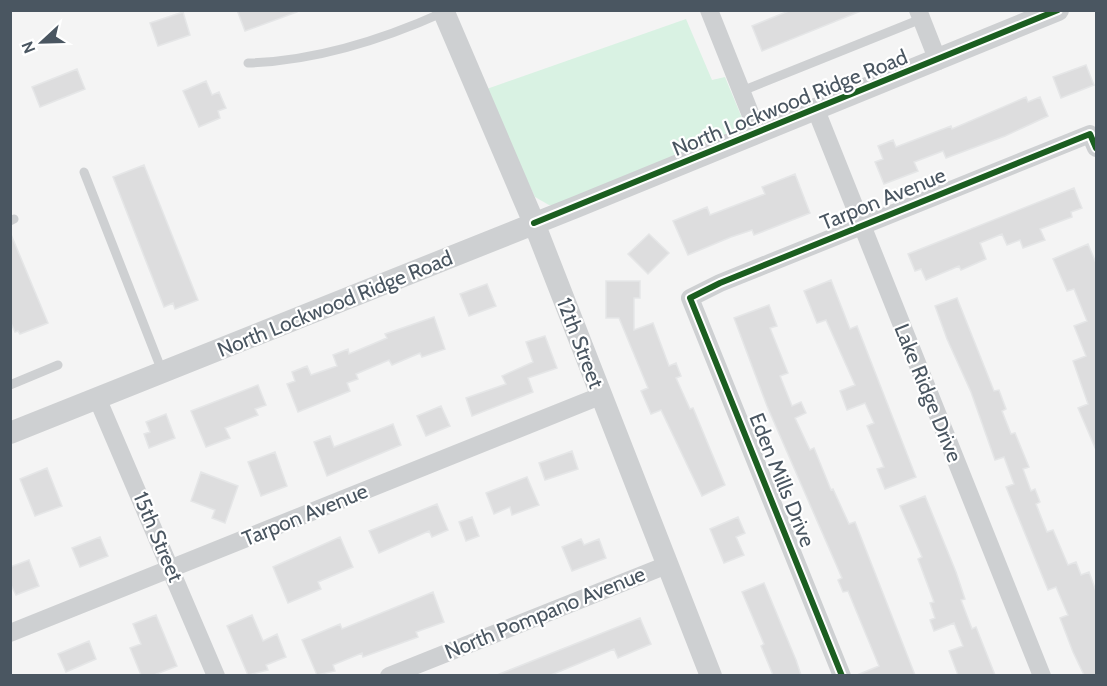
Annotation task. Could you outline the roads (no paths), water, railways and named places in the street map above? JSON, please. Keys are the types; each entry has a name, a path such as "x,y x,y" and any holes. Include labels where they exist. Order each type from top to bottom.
{"street":[{"name":"North Lockwood Ridge Road","path":"710,10 758,133"},
{"name":"12th Street","path":"444,11 534,223 711,675"},
{"name":"North Lockwood Ridge Road","path":"10,433 98,400 938,61 1048,12"},
{"name":"North Lockwood Ridge Road","path":"919,15 938,61"},
{"name":"Lake Ridge Drive","path":"816,110 1042,675"},
{"name":"Tarpon Avenue","path":"690,298 720,283 861,226 1093,141"},
{"name":"Eden Mills Drive","path":"690,298 842,675"},
{"name":"Tarpon Avenue","path":"10,633 600,396"},
{"name":"15th Street","path":"98,400 216,675"},
{"name":"North Pompano Avenue","path":"389,675 667,565"}],"lane":[{"name":"12th Street","path":"248,63 289,62 353,46 414,26 444,11"},
{"path":"742,91 919,15"},
{"path":"84,172 163,373"},
{"path":"10,385 58,365"}]}
